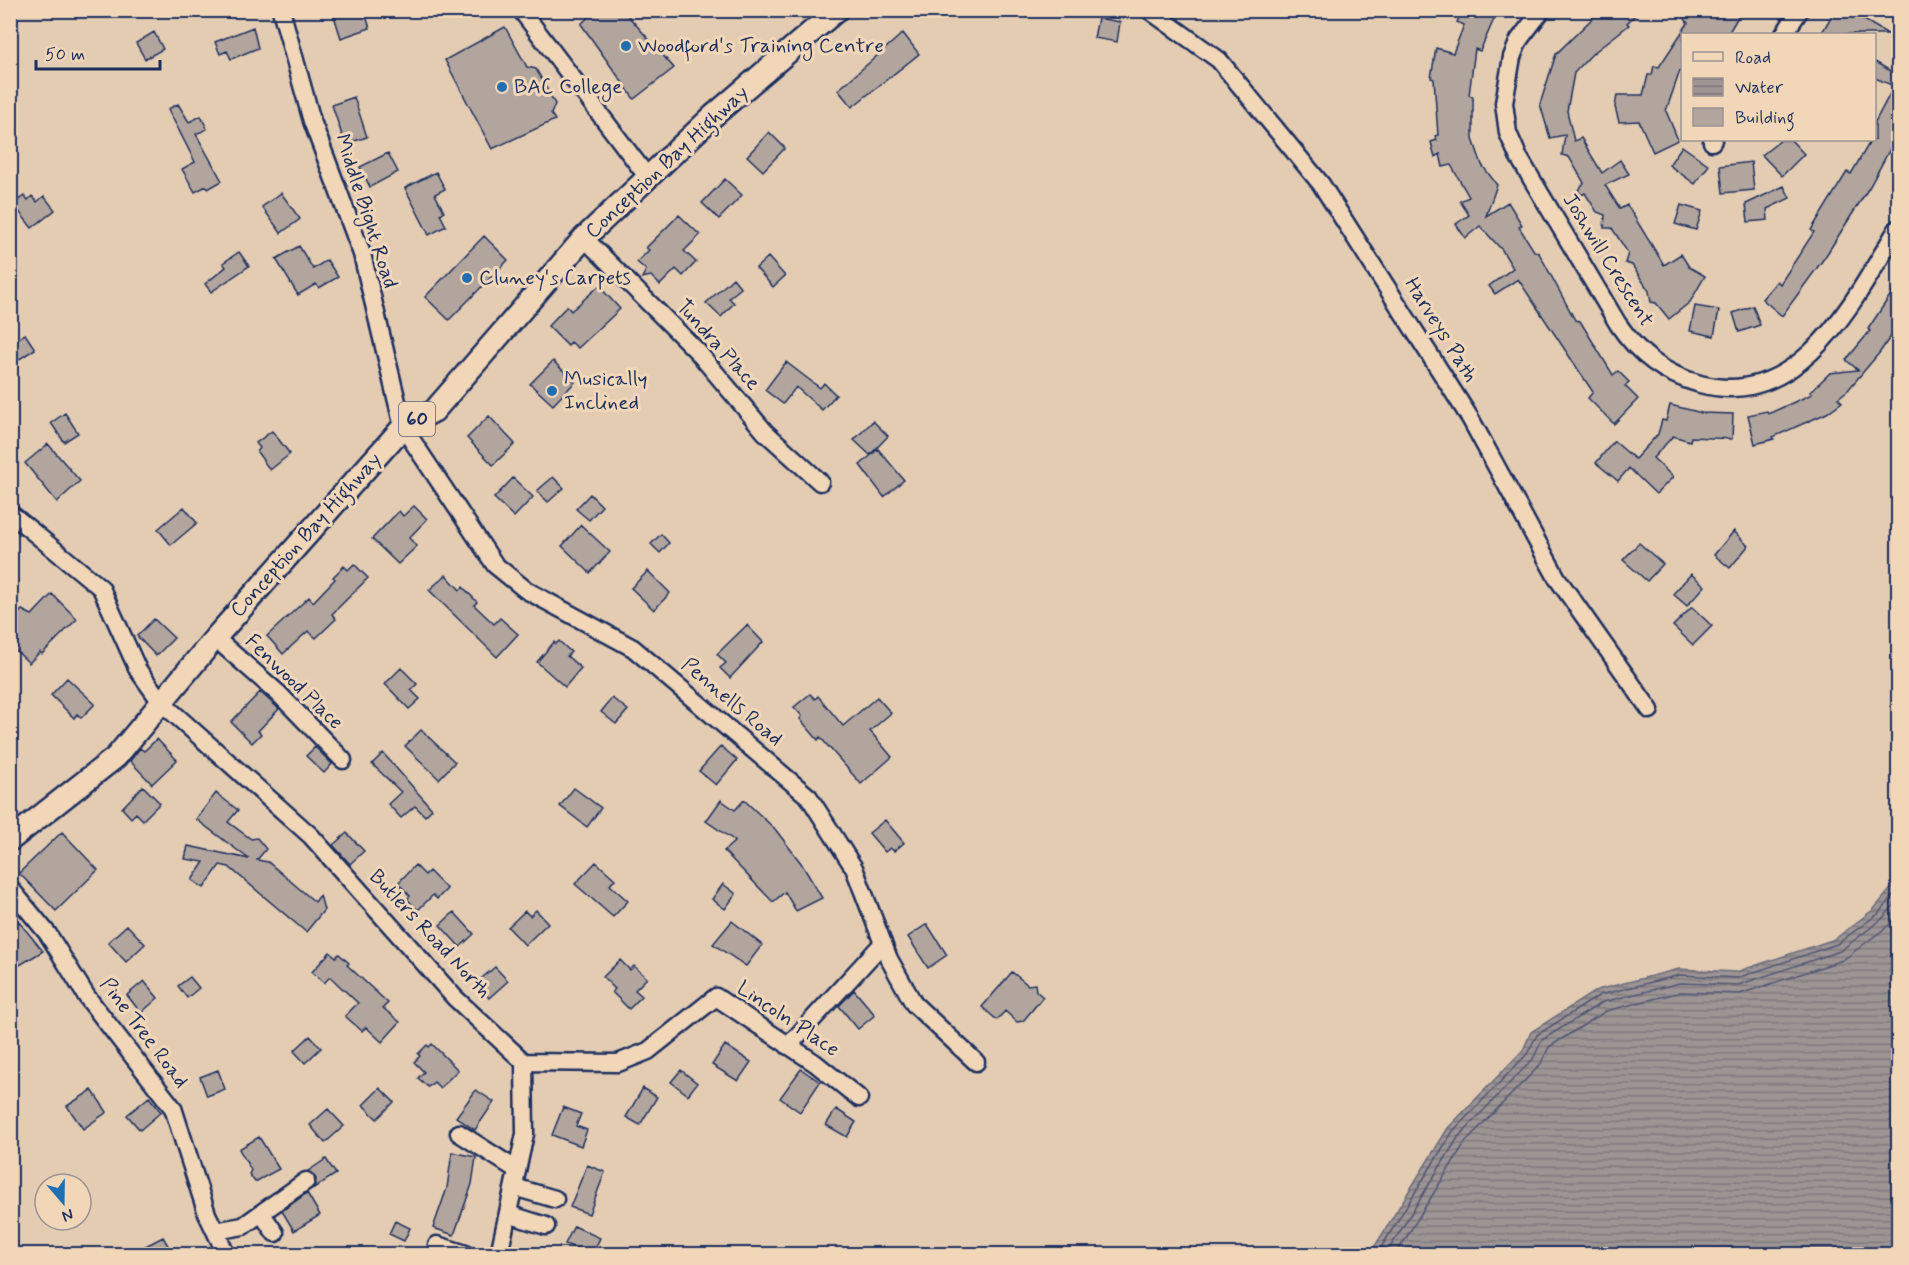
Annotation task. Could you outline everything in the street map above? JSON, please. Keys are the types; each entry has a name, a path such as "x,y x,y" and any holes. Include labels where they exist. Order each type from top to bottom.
{"main road":[{"name":"Conception Bay Highway","path":"10,840 116,758 214,638 403,427 434,411 584,238 650,179 713,116 837,10"}],"street":[{"name":"Middle Bight Road","path":"281,10 312,121 362,254 403,427"},
{"path":"521,10 650,179"},
{"name":"Harveys Path","path":"1149,10 1219,60 1321,183 1470,418 1557,578 1650,710"},
{"name":"Joshwill Crescent","path":"1542,10 1519,40 1507,75 1504,109 1510,142 1623,332 1643,355 1661,369 1681,379 1709,386 1740,388 1788,373 1815,351 1842,315 1899,228"},
{"path":"1785,33 1800,10"},
{"name":"Tundra Place","path":"584,238 697,351 773,440 820,482"},
{"name":"Pennells Road","path":"403,427 495,565 526,590 633,648 809,796 854,868 883,943 914,1004 976,1062"},
{"name":"Butlers Road North","path":"10,513 101,588 138,670 161,702 311,836 455,998 524,1062"},
{"name":"Fenwood Place","path":"214,638 279,694 343,760"},
{"name":"Pine Tree Road","path":"10,888 48,934 87,997 174,1108 207,1214 226,1254"},
{"path":"788,1046 883,943"},
{"name":"Lincoln Place","path":"524,1062 618,1063 648,1051 716,997 860,1098"},
{"path":"499,1254 525,1134 524,1062"},
{"path":"459,1133 515,1179 555,1199"},
{"path":"215,1231 243,1226 306,1180"},
{"path":"262,1214 274,1233"},
{"path":"508,1214 546,1226"},
{"path":"437,1245 466,1254"}],"water":[{"path":"1898,880 1898,1254 1370,1254 1448,1128 1523,1050 1531,1032 1597,990 1679,969 1736,972 1835,939 1874,909"}],"building":[{"path":"332,10 364,10 370,28 341,38"},
{"name":"Woodford's Training Centre","path":"596,10 623,10 674,68 634,99 581,24"},
{"path":"1463,10 1498,10 1480,51 1475,49 1469,95 1473,97 1473,139 1482,165 1497,185 1486,216 1508,202 1522,225 1519,227 1534,251 1539,253 1575,320 1580,321 1613,375 1618,371 1629,382 1625,386 1638,399 1614,424 1588,398 1593,392 1518,279 1495,294 1489,286 1513,268 1502,250 1480,226 1465,238 1456,224 1469,215 1460,201 1469,197 1451,165 1443,167 1440,154 1435,157 1431,142 1437,140 1435,136 1438,135 1434,79 1431,78 1436,48 1453,53 1464,25 1457,22"},
{"path":"1601,10 1640,10 1627,23 1629,25 1592,54 1574,73 1567,111 1574,141 1581,138 1602,173 1620,160 1629,174 1605,185 1620,209 1627,205 1664,265 1681,254 1689,267 1705,276 1690,302 1669,319 1656,303 1651,302 1649,291 1632,265 1625,263 1628,253 1612,228 1604,228 1605,215 1597,212 1585,193 1581,195 1578,190 1584,183 1569,157 1562,155 1565,135 1550,138 1540,104 1556,54"},
{"path":"1679,10 1742,10 1729,33 1681,33 1688,23"},
{"path":"1835,10 1863,10 1859,17 1888,34 1876,33 1822,33"},
{"path":"1098,18 1120,22 1117,42 1094,38"},
{"path":"253,27 258,48 231,59 227,51 220,54 215,42"},
{"name":"BAC College","path":"505,27 527,67 536,69 555,104 551,114 555,120 492,149 445,60"},
{"path":"154,32 163,49 145,59 136,43"},
{"path":"903,33 919,54 852,107 838,90"},
{"path":"1681,34 1681,68 1666,111 1678,140 1653,152 1639,121 1619,122 1615,107 1617,95 1643,95 1648,75 1652,75 1654,66 1659,67"},
{"path":"1876,63 1899,76 1899,132 1870,186 1825,257 1782,316 1762,299 1777,281 1780,284 1814,232 1811,230 1847,172 1851,174 1870,141 1876,141 1876,120 1894,86 1876,78"},
{"path":"354,97 367,137 345,144 332,105"},
{"path":"178,104 189,122 201,116 207,129 196,134 222,181 208,189 206,186 195,192 182,169 195,162 168,109"},
{"path":"769,132 785,148 763,171 747,156"},
{"path":"1780,141 1792,141 1804,154 1782,176 1762,155"},
{"path":"1682,146 1709,165 1695,184 1669,165"},
{"path":"388,153 398,172 370,187 360,167"},
{"path":"1751,162 1754,190 1723,193 1720,166"},
{"path":"436,172 445,189 435,194 444,212 440,214 446,226 429,235 405,188"},
{"path":"725,179 742,195 719,219 702,203"},
{"path":"1784,186 1790,198 1767,209 1768,220 1748,222 1746,204"},
{"path":"281,193 300,219 281,233 262,207"},
{"path":"24,196 28,200 32,196 37,202 44,196 55,210 32,228 13,204"},
{"path":"1681,205 1702,211 1696,230 1675,224"},
{"path":"679,215 700,235 684,251 696,262 683,276 676,269 660,285 651,276 642,278 646,270 637,262 649,250 646,248"},
{"name":"Cluney's Carpets","path":"484,236 508,260 449,320 425,297"},
{"path":"299,246 313,269 327,260 338,277 319,288 316,284 298,295 276,259"},
{"path":"239,252 249,266 211,292 205,284 226,267 223,263"},
{"path":"768,257 785,276 773,287 756,268"},
{"path":"733,278 741,288 729,298 734,303 721,317 706,303"},
{"path":"1899,282 1899,324 1880,352 1848,390 1838,398 1842,402 1827,413 1773,437 1774,439 1755,444 1748,415 1767,411 1768,414 1812,394 1810,392 1830,373 1858,370 1846,360 1870,331 1868,329"},
{"path":"599,286 620,309 578,348 571,342 568,346 548,326 567,306 571,311"},
{"path":"1695,306 1719,310 1714,336 1690,331"},
{"path":"1753,306 1760,325 1739,332 1733,313"},
{"path":"25,334 35,349 15,362 10,355 10,344"},
{"name":"Musically Inclined","path":"553,361 575,382 553,405 530,384"},
{"path":"786,362 820,388 824,383 836,395 822,410 796,387 783,404 765,390"},
{"path":"1670,405 1702,413 1733,414 1732,439 1691,437 1690,441 1673,436 1653,458 1673,477 1656,494 1629,468 1618,481 1596,463 1614,441 1635,459 1658,434 1662,420 1666,421"},
{"path":"65,413 78,433 64,442 51,423"},
{"path":"489,416 515,444 493,465 467,438"},
{"path":"873,421 888,436 870,455 854,440"},
{"path":"272,431 290,454 270,470 257,452 260,448 256,443"},
{"path":"48,444 80,481 57,502 25,463"},
{"path":"878,449 904,480 884,497 860,465"},
{"path":"553,477 564,488 548,502 537,491"},
{"path":"513,478 533,497 514,517 494,498"},
{"path":"590,494 602,506 589,520 576,509"},
{"path":"414,506 427,519 409,538 417,546 398,564 372,539 399,511 403,516"},
{"path":"184,507 197,523 171,545 158,529"},
{"path":"581,525 610,552 590,573 562,546"},
{"path":"1734,531 1748,546 1730,568 1714,555"},
{"path":"661,534 669,543 660,553 651,544"},
{"path":"1639,543 1663,564 1647,581 1623,560"},
{"path":"354,564 368,578 332,614 336,619 316,638 308,631 283,654 267,636 309,597 313,602 344,566 348,570"},
{"path":"648,571 670,593 654,610 631,588"},
{"path":"1691,574 1705,586 1687,606 1673,594"},
{"path":"446,575 460,590 463,587 477,602 474,605 494,624 500,618 518,634 497,657 429,590"},
{"path":"52,594 77,619 42,654 40,652 29,663 10,645 10,622 22,610 32,615"},
{"path":"1692,607 1712,626 1693,645 1673,626"},
{"path":"154,619 174,638 156,656 137,636"},
{"path":"747,625 763,642 730,678 720,668 726,663 717,654"},
{"path":"559,641 571,652 567,656 581,668 565,687 537,662 554,642 556,644"},
{"path":"401,668 417,684 411,690 420,699 409,709 385,684"},
{"path":"67,678 95,704 81,718 77,714 74,718 51,695"},
{"path":"260,692 279,709 258,731 261,734 252,743 231,722"},
{"path":"810,694 815,699 818,696 843,726 877,697 891,713 870,731 892,757 861,784 820,737 818,740 800,719 802,716 794,707"},
{"path":"612,698 628,710 616,724 601,712"},
{"path":"421,730 455,762 439,779 405,746"},
{"path":"157,739 177,760 152,784 130,761 140,748 144,751"},
{"path":"721,746 737,760 716,785 699,771"},
{"path":"315,747 332,764 324,773 306,756"},
{"path":"383,753 432,809 425,816 415,806 401,818 388,804 401,792 372,764"},
{"path":"143,786 160,803 143,820 136,813 131,818 122,808"},
{"path":"574,788 601,808 587,827 560,806"},
{"path":"216,793 238,810 228,822 251,839 257,838 266,849 257,860 268,862 315,902 320,895 324,910 306,932 229,867 220,865 204,888 192,880 204,862 185,859 188,846 249,859 196,819"},
{"path":"721,800 735,810 744,800 775,829 801,863 822,898 796,911 785,892 773,902 724,851 735,841 706,821"},
{"path":"885,820 904,843 894,851 890,848 885,852 869,833"},
{"path":"62,832 98,870 56,911 19,873"},
{"path":"347,833 364,851 350,864 333,845"},
{"path":"596,862 615,879 610,885 628,901 613,917 575,884"},
{"path":"415,865 425,875 429,871 447,889 437,899 433,895 418,910 407,899 410,896 398,883"},
{"path":"723,884 736,894 725,909 712,899"},
{"path":"536,910 548,923 525,945 508,927 525,911 530,916"},
{"path":"10,911 43,951 10,971"},
{"path":"454,912 474,934 460,947 440,925"},
{"path":"732,921 762,945 746,966 713,944"},
{"path":"927,924 947,955 928,968 908,937"},
{"path":"127,925 145,944 126,962 108,942"},
{"path":"330,952 336,957 339,954 349,963 347,965 388,1003 383,1008 400,1022 382,1042 366,1027 362,1031 345,1016 358,1003 330,977 324,983 312,972"},
{"path":"620,960 630,970 634,966 647,978 635,990 642,996 629,1009 612,992 615,989 603,977"},
{"path":"495,967 508,981 489,998 476,983"},
{"path":"1012,972 1028,985 1035,984 1036,991 1043,997 1023,1021 1017,1022 1005,1011 997,1020 982,1007"},
{"path":"190,977 199,988 187,998 178,986"},
{"path":"144,981 158,998 141,1013 127,995"},
{"path":"854,990 875,1015 858,1029 839,1006"},
{"path":"310,1036 321,1048 305,1063 294,1051"},
{"path":"432,1044 458,1070 440,1088 434,1082 428,1087 418,1078 424,1072 414,1062 427,1045 429,1047"},
{"path":"725,1045 751,1062 738,1081 712,1065"},
{"path":"801,1069 820,1082 800,1112 780,1098"},
{"path":"218,1070 225,1089 207,1096 200,1077"},
{"path":"681,1070 697,1083 688,1095 671,1082"},
{"path":"380,1088 394,1102 377,1119 363,1105"},
{"path":"643,1088 657,1097 640,1125 626,1117"},
{"path":"92,1090 107,1112 83,1129 67,1106"},
{"path":"476,1090 494,1102 475,1130 456,1117"},
{"path":"149,1097 161,1112 140,1130 127,1115"},
{"path":"563,1107 581,1114 576,1126 587,1130 581,1146 552,1135"},
{"path":"328,1109 344,1126 325,1143 310,1125"},
{"path":"836,1109 856,1122 847,1137 826,1125"},
{"path":"259,1137 279,1169 255,1182 249,1174 251,1170 239,1149"},
{"path":"452,1152 476,1157 472,1184 454,1235 433,1228 447,1188"},
{"path":"326,1159 336,1174 314,1188 316,1179 308,1171"},
{"path":"587,1165 605,1172 589,1214 570,1207"},
{"path":"307,1193 320,1215 294,1231 282,1211"},
{"path":"395,1221 410,1228 404,1241 389,1234"},
{"path":"574,1226 600,1238 592,1254 565,1244"},
{"path":"163,1237 173,1254 130,1254"}],"place":[{"name":"Woodford's Training Centre","path":"626,46"},
{"name":"BAC College","path":"502,87"},
{"name":"Cluney's Carpets","path":"467,278"},
{"name":"Musically Inclined","path":"552,391"}]}
